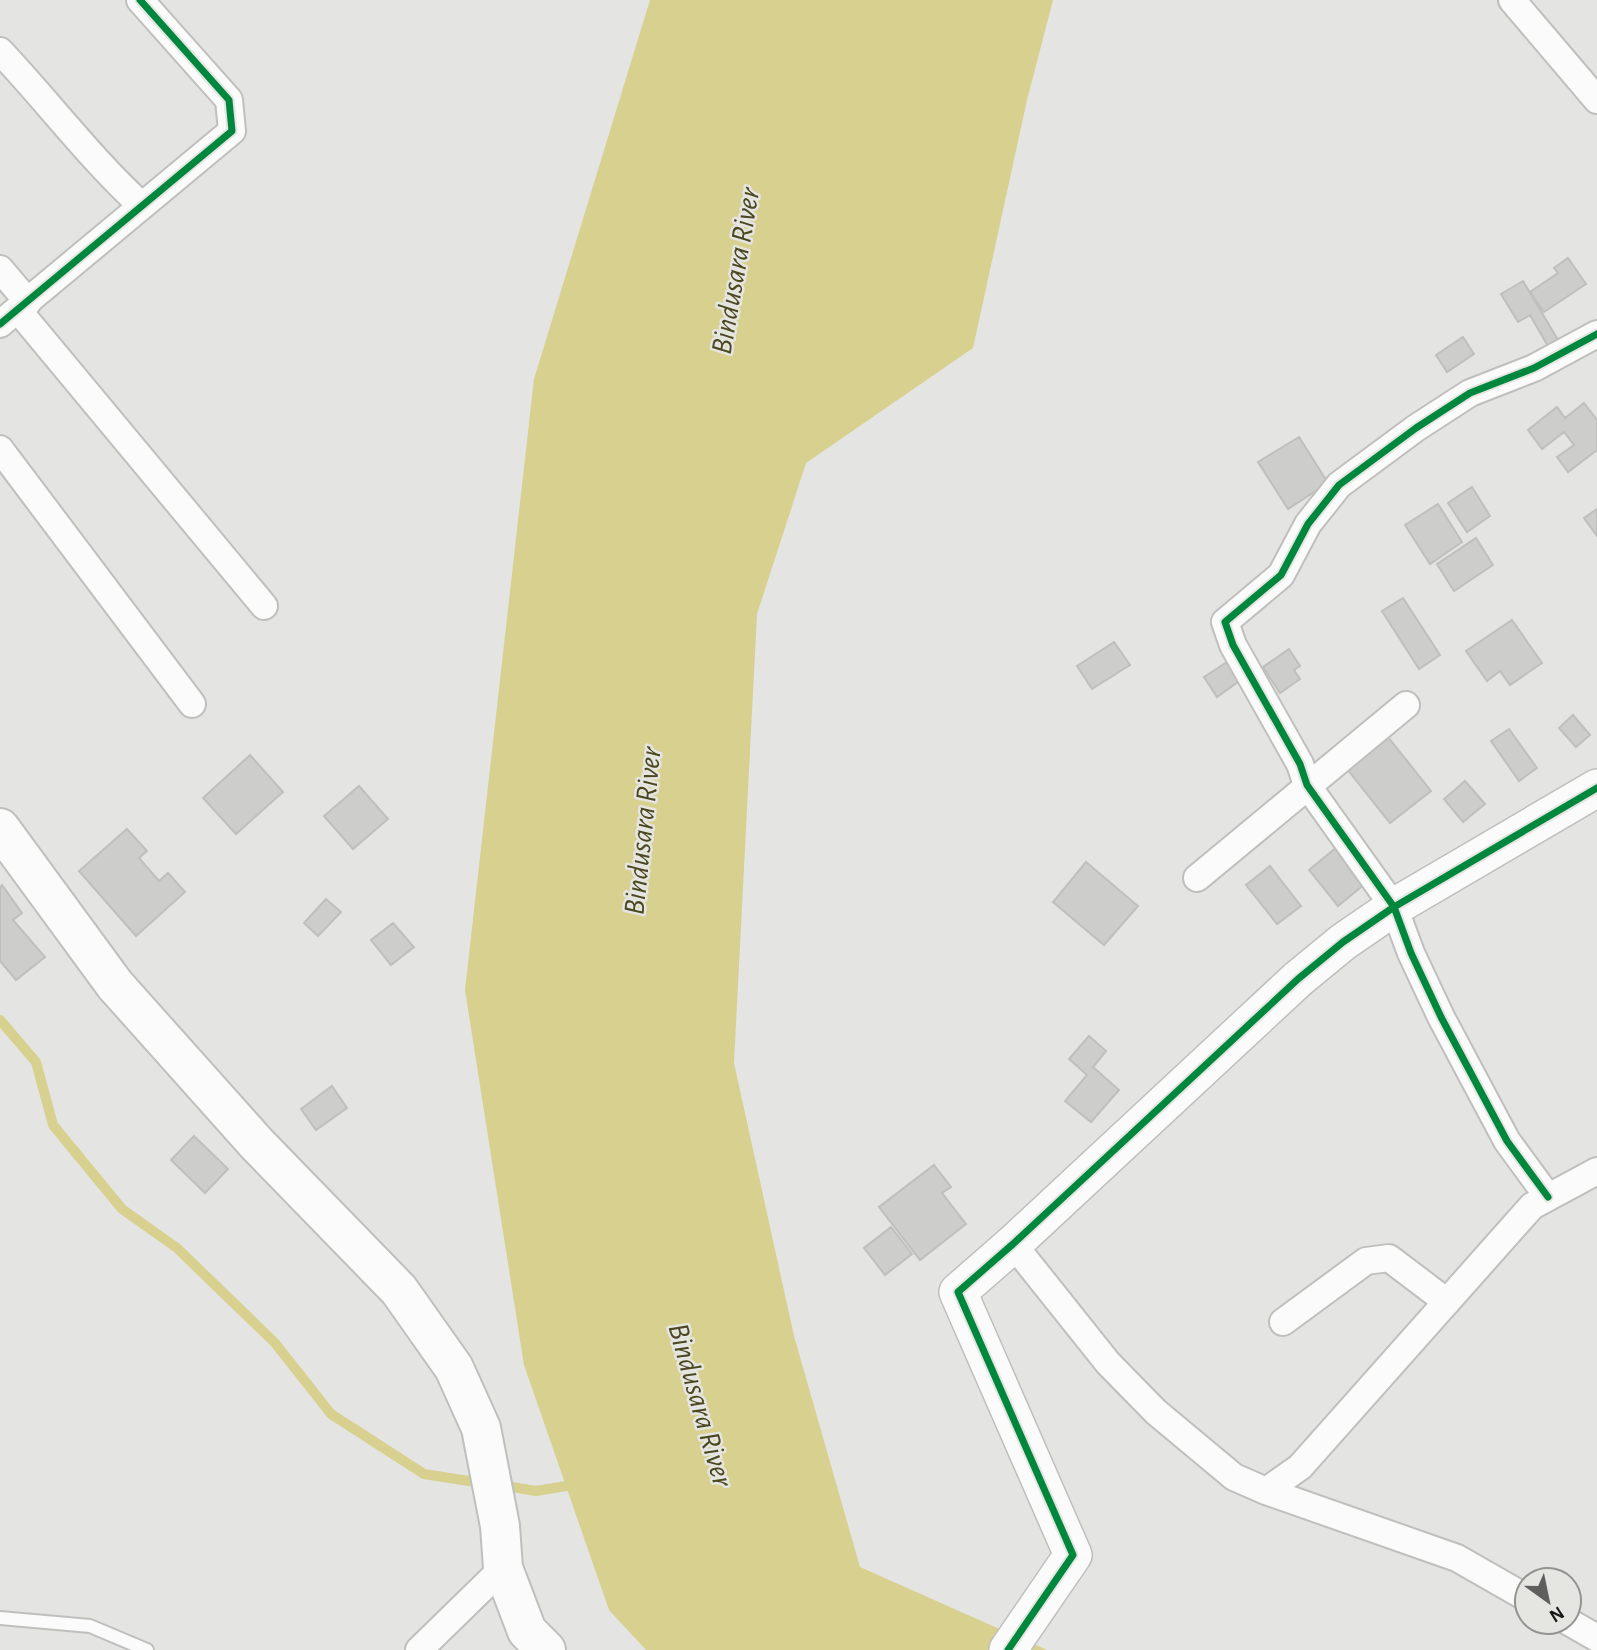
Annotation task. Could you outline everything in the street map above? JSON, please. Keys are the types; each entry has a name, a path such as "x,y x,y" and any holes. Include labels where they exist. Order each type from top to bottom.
{"main road":[{"path":"0,828 115,985 257,1144 399,1290 454,1368 481,1428 500,1526 503,1568 527,1631 546,1650"}],"street":[{"path":"15,312 232,131 229,100 140,0"},
{"path":"1512,0 1597,100"},
{"path":"0,51 110,176 142,205"},
{"path":"0,269 15,312 264,606"},
{"path":"1548,1197 1507,1141 1447,1028 1411,953 1394,907 1307,785 1300,764 1233,645 1225,622 1281,575 1308,524 1339,485 1416,428 1470,393 1534,368 1597,334"},
{"path":"0,449 192,704"},
{"path":"1197,878 1406,705"},
{"path":"1008,1650 1073,1555 958,1292 1298,979 1343,942 1394,907 1597,788"},
{"path":"1266,1491 1300,1467 1532,1206 1597,1171"},
{"path":"1013,1244 1108,1363 1156,1412 1234,1477 1266,1491 1457,1558 1513,1590"},
{"path":"1283,1322 1366,1261 1390,1258 1447,1301"},
{"path":"419,1650 503,1568"}],"lane":[{"path":"0,1618 90,1626 147,1650"}],"water":[{"name":"Bindusara River","path":"650,0 1053,0 1027,100 973,348 806,463 757,614 734,1063 794,1336 860,1567 1047,1650 646,1650 609,1610 524,1365 465,990 534,379"}],"building":[{"path":"1568,258 1586,284 1544,312 1530,292 1558,273 1554,268"},
{"path":"1523,281 1558,340 1548,346 1530,315 1518,322 1501,294"},
{"path":"1463,337 1474,354 1447,372 1436,355"},
{"path":"1584,403 1597,420 1597,450 1568,472 1557,457 1574,445 1564,432 1542,449 1528,430 1557,407 1565,418"},
{"path":"1299,437 1328,483 1288,509 1258,462"},
{"path":"1472,487 1490,516 1467,532 1448,503"},
{"path":"1438,504 1462,542 1430,564 1405,525"},
{"path":"1597,509 1597,536 1584,518"},
{"path":"1476,538 1493,565 1454,591 1437,564"},
{"path":"1403,598 1440,655 1419,669 1382,611"},
{"path":"1512,620 1542,663 1510,685 1500,671 1487,681 1466,651"},
{"path":"1114,642 1130,665 1092,689 1077,666"},
{"path":"1289,649 1300,666 1294,670 1300,679 1280,693 1263,667"},
{"path":"1233,658 1246,676 1217,697 1204,677"},
{"path":"1573,715 1590,735 1576,747 1559,728"},
{"path":"1509,729 1537,768 1519,781 1491,741"},
{"path":"1384,732 1431,791 1390,823 1343,764"},
{"path":"250,755 283,792 236,834 203,798"},
{"path":"1465,781 1485,804 1463,822 1444,799"},
{"path":"359,786 388,819 353,849 324,816"},
{"path":"127,829 147,851 139,858 159,881 168,873 185,892 136,936 79,871"},
{"path":"1337,847 1366,883 1338,906 1309,870"},
{"path":"1086,862 1138,906 1104,945 1053,902"},
{"path":"1270,866 1301,906 1277,924 1246,885"},
{"path":"2,885 22,913 13,920 45,957 16,980 0,961"},
{"path":"326,899 341,912 318,936 304,923"},
{"path":"393,923 414,947 391,965 371,940"},
{"path":"1089,1036 1106,1051 1093,1067 1119,1090 1091,1122 1065,1101 1087,1075 1069,1059"},
{"path":"332,1086 347,1108 316,1130 301,1109"},
{"path":"194,1136 228,1169 205,1193 171,1160"},
{"path":"934,1165 951,1187 942,1193 966,1224 920,1260 879,1207"},
{"path":"891,1227 912,1254 885,1275 864,1248"}],"waterway":[{"path":"0,1020 36,1062 53,1125 122,1209 177,1248 275,1343 331,1414 424,1474 482,1483"},
{"path":"500,1485 536,1491 578,1484"}],"cycle path":[{"path":"0,324 232,131 229,100 140,0"},
{"path":"1548,1197 1507,1141 1441,1017 1411,953 1394,907 1307,785 1300,764 1233,645 1225,622 1281,575 1308,524 1339,485 1416,428 1470,393 1534,368 1597,334"},
{"path":"1008,1650 1073,1555 958,1292 1298,979 1343,942 1394,907 1597,788"}]}
